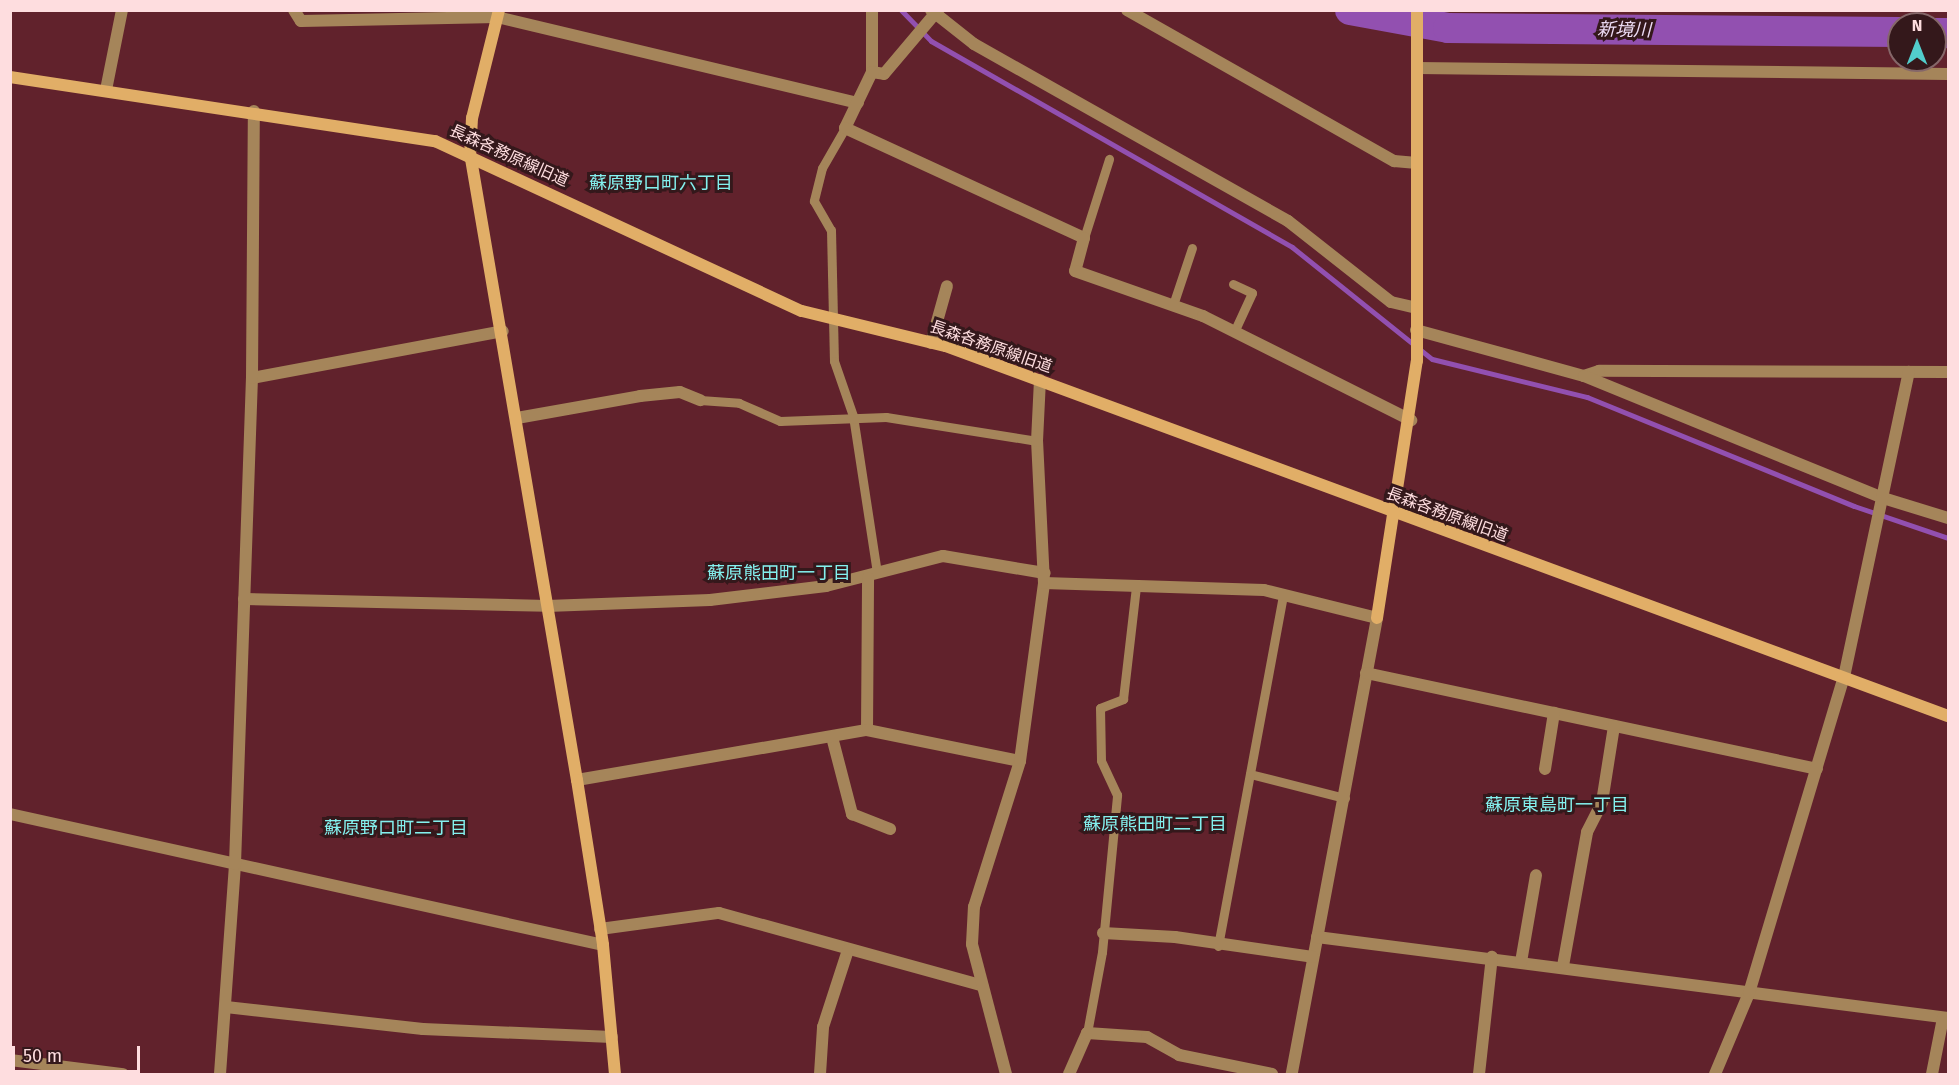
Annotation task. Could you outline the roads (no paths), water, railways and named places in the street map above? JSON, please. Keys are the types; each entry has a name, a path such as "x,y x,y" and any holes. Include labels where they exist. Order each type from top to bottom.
{"street":[{"path":"106,90 122,10"},
{"path":"294,10 301,21 498,14 858,103"},
{"path":"872,10 872,72 845,128 1084,238 1075,271 1173,305 1234,332 1411,420"},
{"path":"1127,10 1394,161 1417,163"},
{"path":"1292,1074 1345,798 1411,420 1417,361 1417,10"},
{"path":"872,72 884,74 928,26 935,12 974,44 1288,221 1390,302 1416,308"},
{"path":"498,14 472,118 470,153 503,331 603,945 615,1074"},
{"path":"1417,69 1948,74"},
{"name":"長森各務原線旧道","path":"10,77 395,131 470,153 834,321 931,343 1040,380 1395,514 1948,716"},
{"path":"220,1074 235,864 252,378 254,111"},
{"path":"931,343 947,286"},
{"path":"252,378 503,331"},
{"path":"1416,332 1584,376 1883,501 1948,518"},
{"path":"1584,376 1599,371 1948,372"},
{"path":"1715,1074 1749,993 1844,677 1909,372"},
{"path":"1006,1074 972,945 974,907 1020,761 1044,578 1036,441 1040,380"},
{"path":"517,418 640,396 680,392 700,400"},
{"path":"244,599 547,606 710,600 873,576 943,556 1044,578 1136,586 1283,594 1377,618"},
{"path":"867,730 873,576"},
{"path":"1366,673 1817,769"},
{"path":"1545,769 1554,713"},
{"path":"1563,966 1587,832 1602,802 1614,726"},
{"path":"577,780 867,730 1020,761"},
{"path":"832,736 852,814 890,829"},
{"path":"10,814 603,945"},
{"path":"1521,962 1536,875"},
{"path":"600,929 719,913 981,985"},
{"path":"1103,933 1175,937 1218,946 1313,957"},
{"path":"1317,937 1563,966 1946,1018 1932,1074"},
{"path":"820,1074 824,1028 848,950"},
{"path":"1479,1074 1492,957"},
{"path":"226,1007 423,1029 612,1037"},
{"path":"1069,1074 1086,1033 1147,1036 1179,1055 1272,1074"},
{"path":"10,1060 123,1074"}],"lane":[{"path":"845,128 822,168 814,201 831,230 834,361 853,416 873,576"},
{"path":"1084,238 1109,159"},
{"path":"1173,305 1192,248"},
{"path":"1233,284 1252,293 1234,332"},
{"path":"700,400 740,403 780,421 853,416 976,429 1036,441"},
{"path":"1086,1033 1103,933 1117,795 1101,760 1100,708 1123,699 1136,586"},
{"path":"1218,946 1283,594"},
{"path":"1250,774 1345,798"}],"waterway":[{"path":"901,10 931,41 1292,247 1432,359 1587,397 1854,506 1948,538"},
{"name":"新境川","path":"1350,10 1448,28 1887,32"}],"district":[{"name":"蘇原野口町六丁目","path":"661,183"},
{"name":"蘇原熊田町一丁目","path":"779,573"},
{"name":"蘇原東島町一丁目","path":"1557,805"},
{"name":"蘇原熊田町二丁目","path":"1155,824"},
{"name":"蘇原野口町二丁目","path":"396,828"}]}
